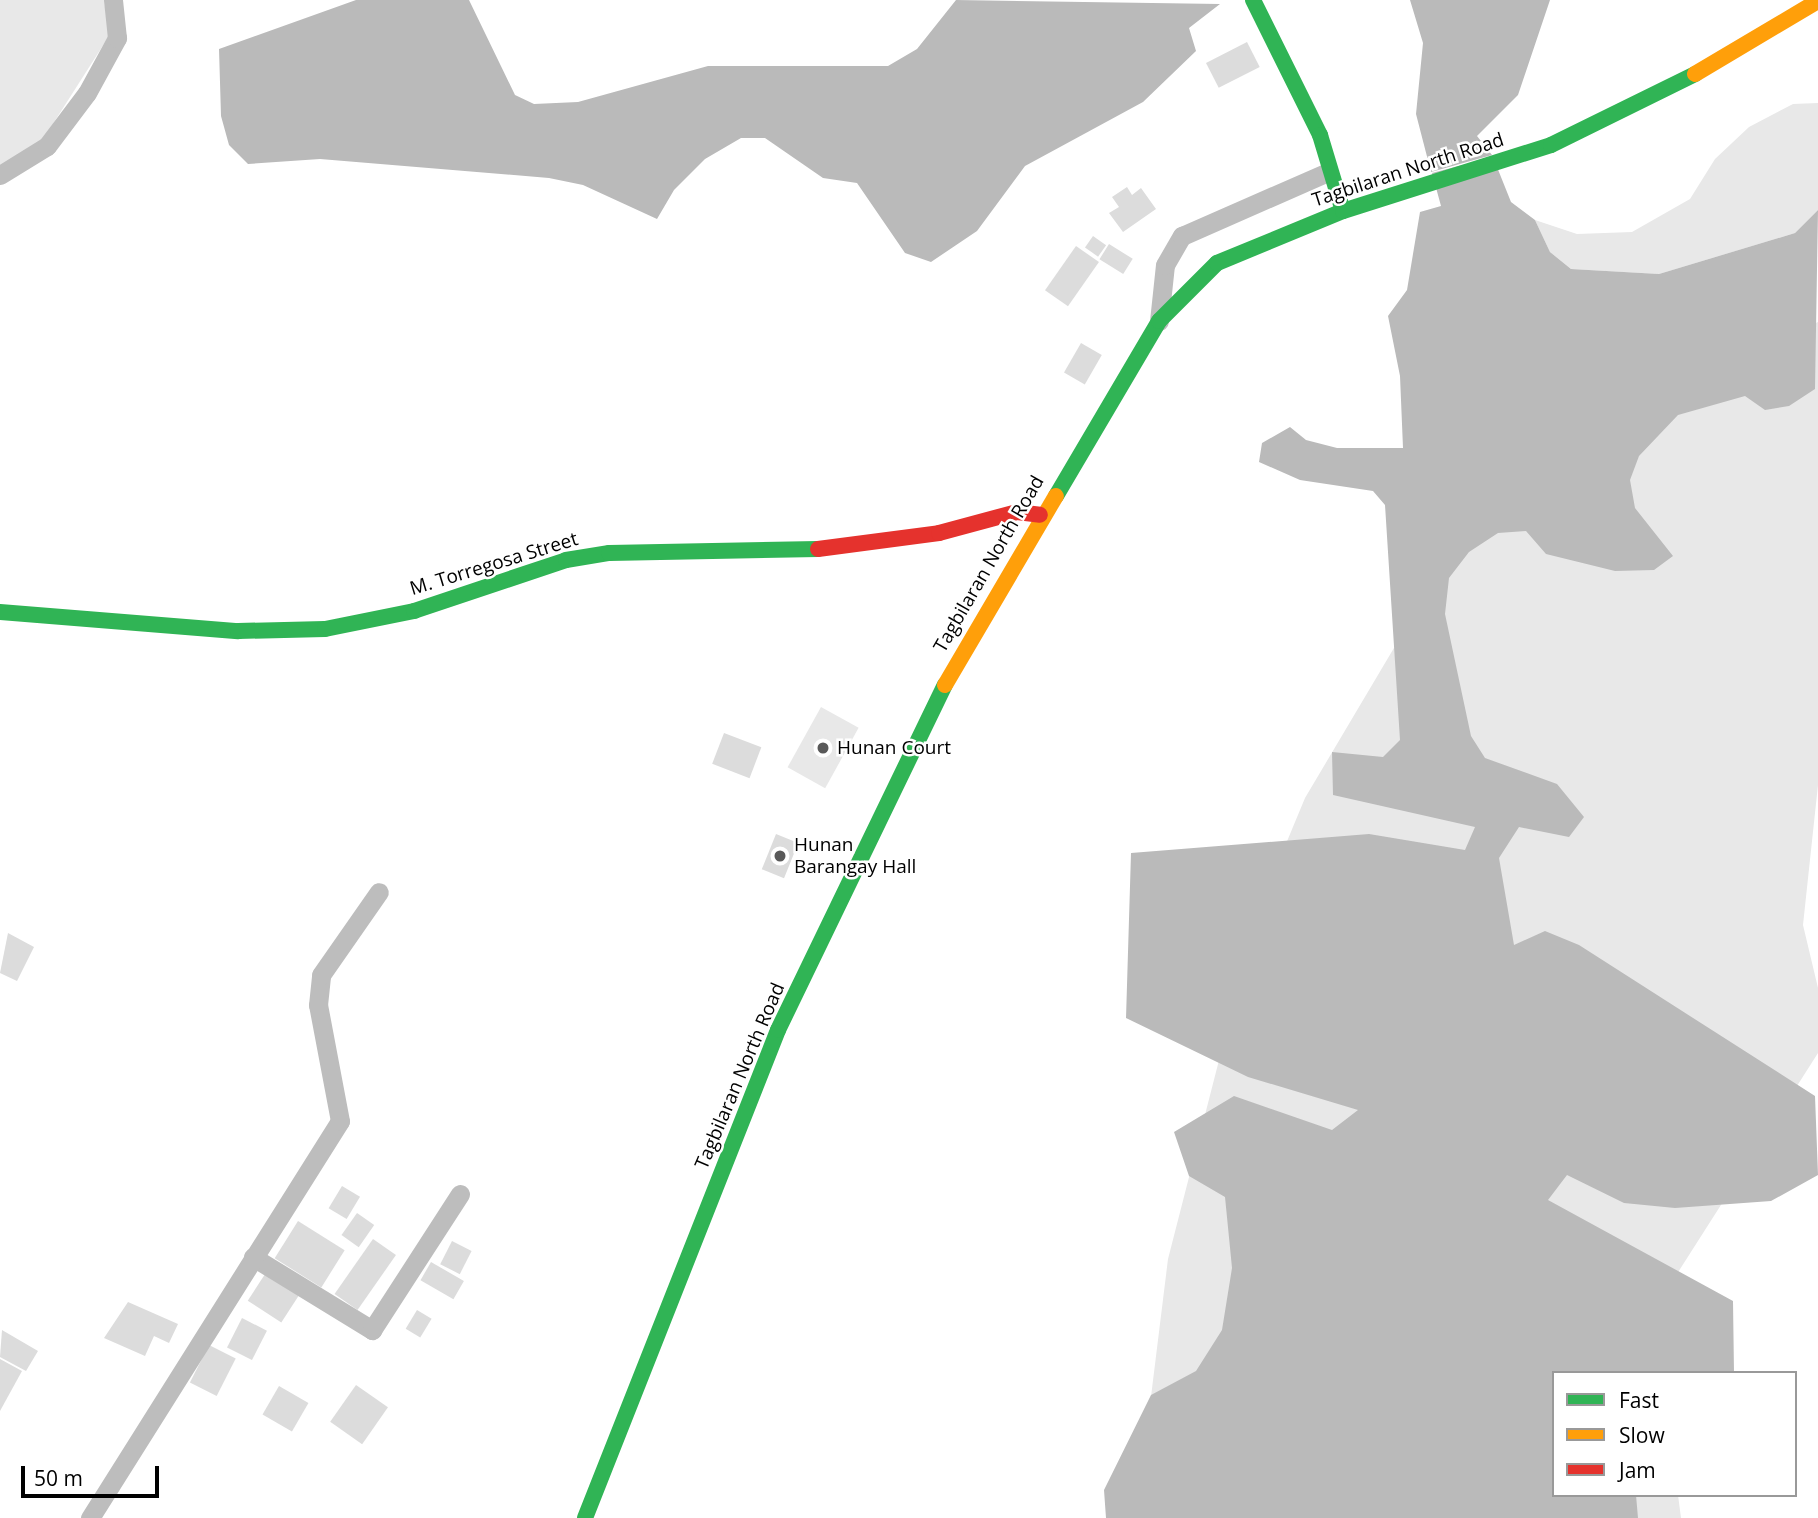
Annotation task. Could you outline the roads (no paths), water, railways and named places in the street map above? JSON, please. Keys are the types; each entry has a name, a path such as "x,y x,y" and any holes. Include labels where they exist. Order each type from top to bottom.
{"main road":[{"path":"1253,0 1320,135 1328,172 1343,211"},
{"name":"Tagbilaran North Road","path":"585,1518 778,1030 945,685 1040,515 1160,321 1217,263 1343,211 1511,159 1598,123 1818,1"},
{"name":"M. Torregosa Street","path":"0,611 238,631 325,629 414,611 566,560 609,553 814,550 939,533 1017,512 1040,515"}],"street":[{"path":"0,175 47,146 87,93 117,38 113,0"},
{"path":"1160,321 1165,265 1182,236 1328,172"},
{"path":"90,1518 340,1121 318,1005 321,975 379,892"},
{"path":"253,1257 372,1330 460,1194"}],"place":[{"name":"Hunan Court","path":"823,748"},
{"name":"Hunan Barangay Hall","path":"780,856"}]}
